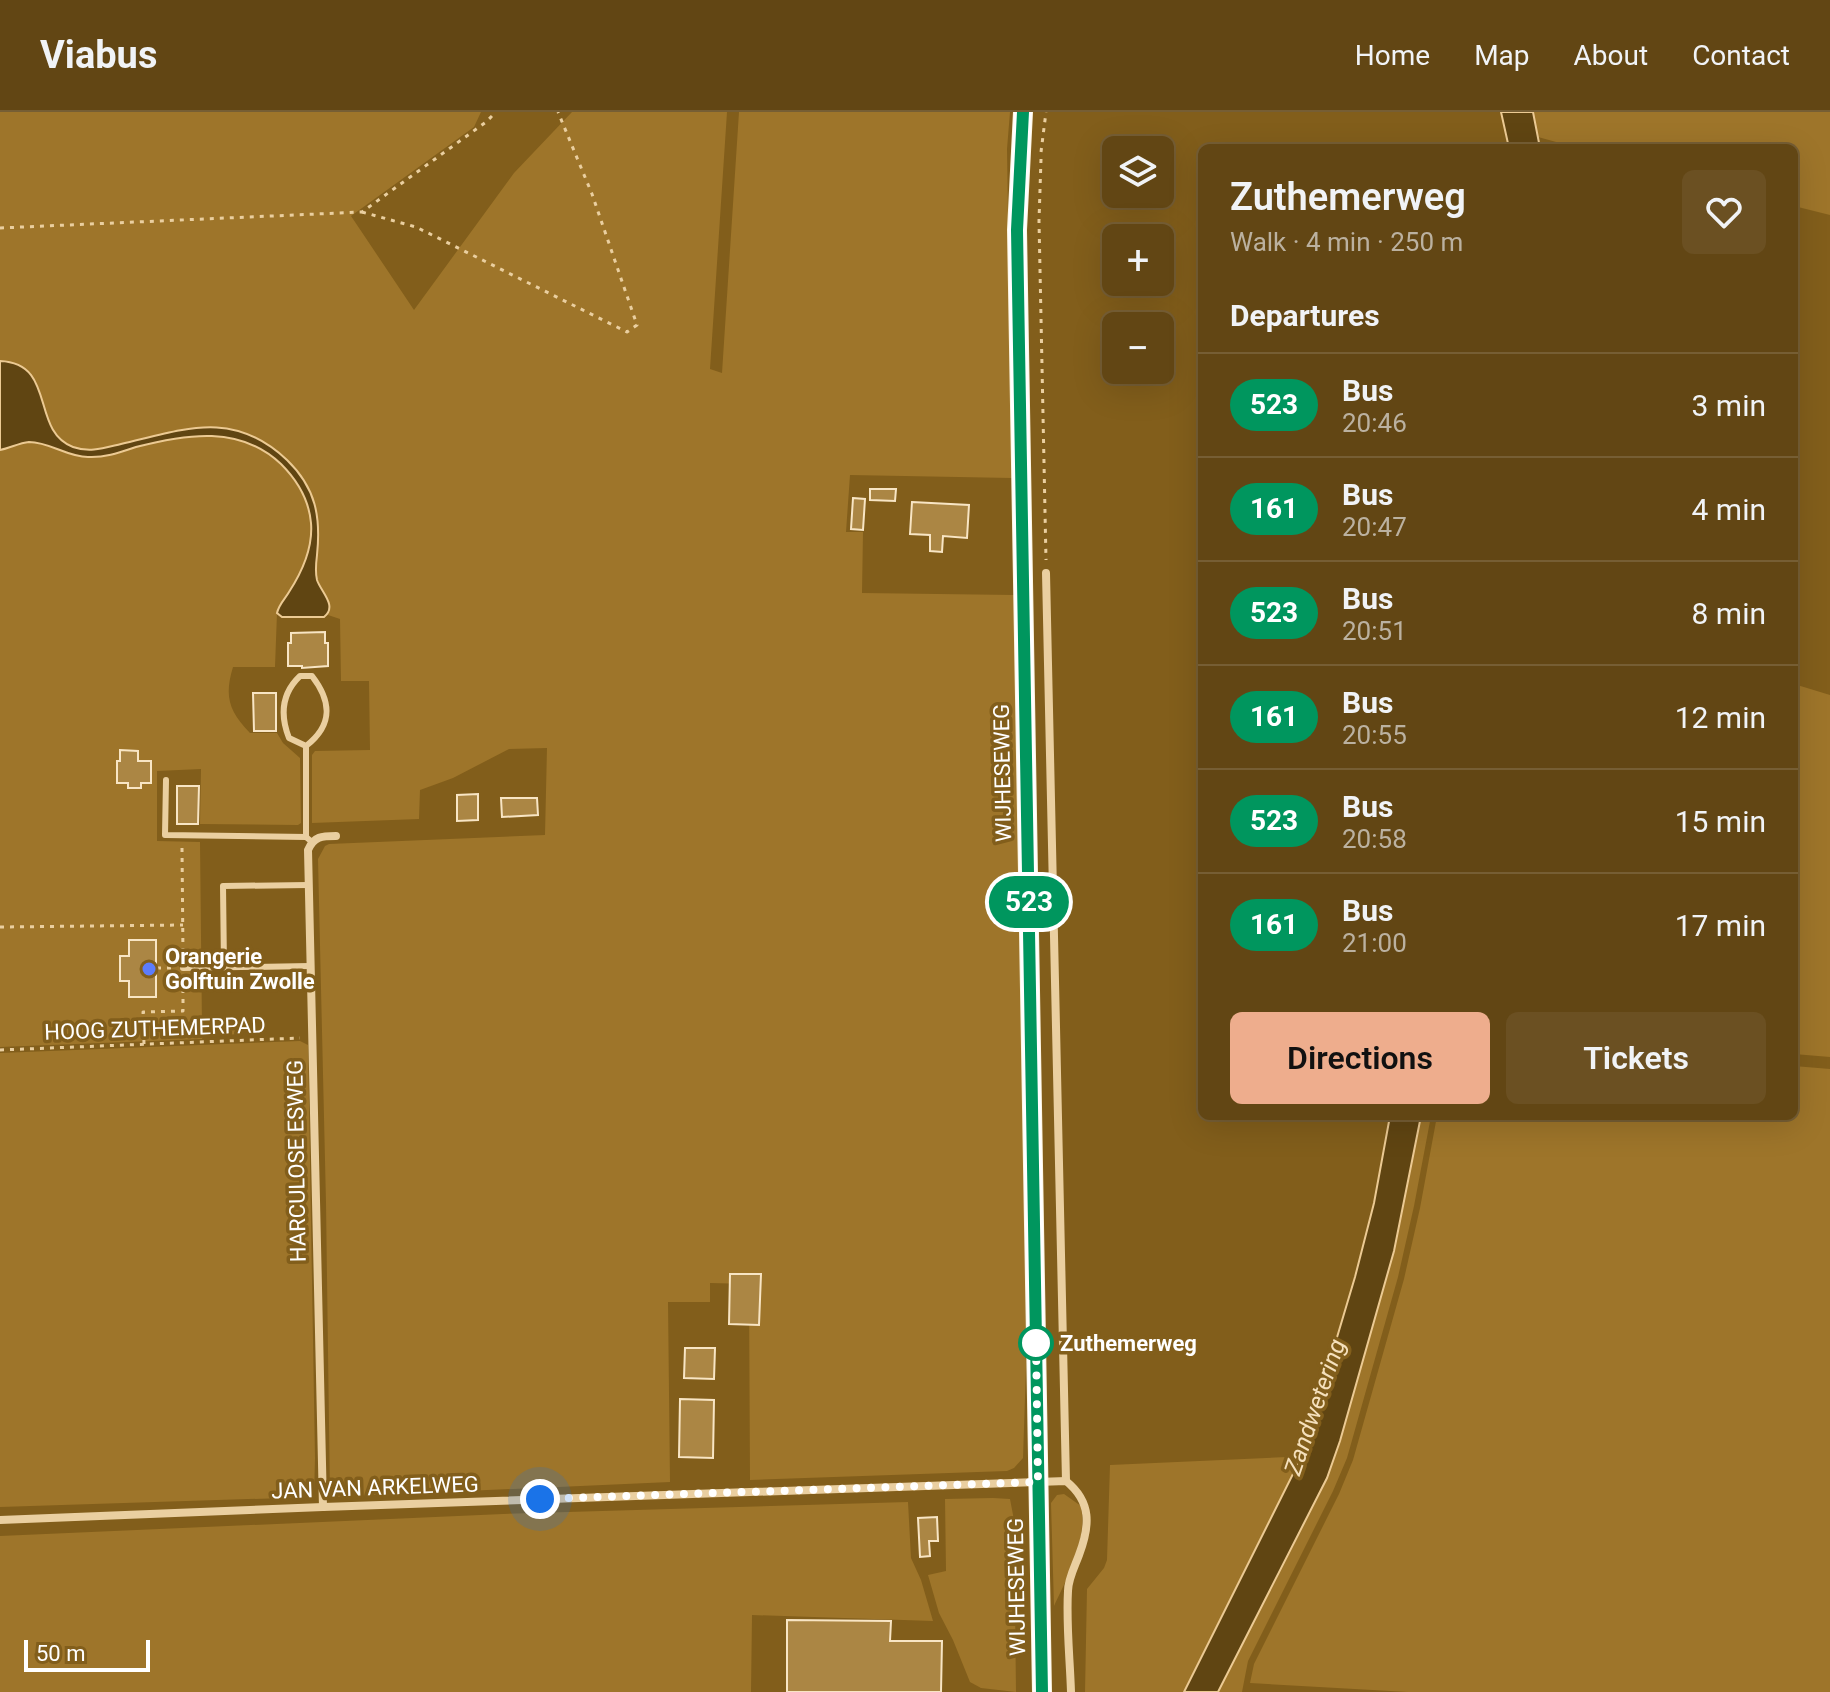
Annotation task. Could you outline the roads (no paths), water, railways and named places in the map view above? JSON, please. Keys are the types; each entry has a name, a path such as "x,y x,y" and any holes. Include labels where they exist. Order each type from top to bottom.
{"main road":[{"name":"WIJHESEWEG","path":"1023,112 1017,230 1042,1692"}],"street":[{"path":"1046,573 1066,1481"},
{"path":"309,839 336,836"},
{"name":"HARCULOSE ESWEG","path":"309,839 323,1507"},
{"path":"1038,1482 1066,1481 1085,1502 1085,1536 1068,1588 1071,1692"},
{"name":"JAN VAN ARKELWEG","path":"0,1520 1038,1482"}],"lane":[{"path":"300,676 312,676 325,700 326,718 320,735 306,746 289,738 282,721 291,685 300,676"},
{"path":"166,780 165,835 309,839 306,746"},
{"path":"224,967 223,886 308,885"},
{"path":"183,968 310,966"}],"place":[{"name":"Orangerie Golftuin Zwolle","path":"149,969"},
{"name":"Zuthemerweg","path":"1036,1343"}],"water label":[{"name":"Zandwetering","path":"1315,1407"}]}
